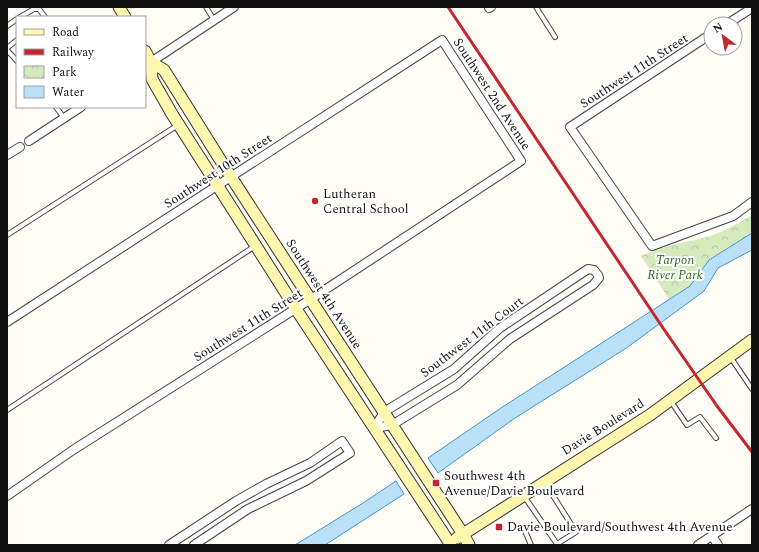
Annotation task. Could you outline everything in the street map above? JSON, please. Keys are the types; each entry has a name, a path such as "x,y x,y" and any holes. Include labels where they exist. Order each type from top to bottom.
{"main road":[{"path":"120,7 124,16"},
{"name":"Southwest 4th Avenue","path":"148,64 152,79 179,125 448,544"},
{"name":"Southwest 4th Avenue","path":"148,64 164,70 231,177 469,545"},
{"name":"Davie Boulevard","path":"448,544 650,415 752,340"}],"street":[{"path":"148,64 234,7"},
{"path":"740,16 752,8"},
{"name":"Southwest 11th Street","path":"703,39 570,127 652,246 733,216 752,202"},
{"name":"Southwest 2nd Avenue","path":"442,40 521,161"},
{"name":"Southwest 10th Street","path":"7,322 442,40"},
{"path":"29,141 79,108"},
{"path":"7,155 20,147"},
{"name":"Southwest 11th Street","path":"7,496 73,450 311,300 521,161"},
{"name":"Southwest 11th Court","path":"591,269 597,272 599,278 593,285 510,339 460,382 392,425 374,428 384,412 454,369 492,334 582,272 591,269"},
{"path":"169,545 236,501 266,484 310,463 342,441 350,453 306,481 248,509 194,545"},
{"path":"698,545 752,509"},
{"path":"712,536 718,545"}],"lane":[{"path":"206,7 214,20"},
{"path":"536,7 555,37"},
{"path":"22,16 34,8 39,9 44,16"},
{"path":"7,26 16,20"},
{"path":"16,41 7,49 16,60"},
{"path":"57,108 64,118"},
{"path":"7,235 179,125"},
{"path":"7,410 256,246"},
{"path":"729,356 752,389"},
{"path":"670,400 687,425 700,417 716,438"},
{"path":"524,495 557,544 576,532 544,482"},
{"path":"525,531 532,545"}],"green space":[{"name":"Tarpon River Park","path":"752,215 752,233 709,260 690,286 669,299 641,256 675,244 716,234"}],"water":[{"path":"752,233 752,250 718,268 704,291 625,349 515,418 438,473 428,458 501,408 690,286 709,260"},
{"path":"396,481 404,494 325,545 295,545 363,503"}],"railway":[{"path":"448,7 663,328 717,406 752,452"}],"place":[{"name":"Lutheran Central School","path":"315,201"},
{"name":"Southwest 4th Avenue/Davie Boulevard","path":"436,483"},
{"name":"Davie Boulevard/Southwest 4th Avenue","path":"499,527"}]}
